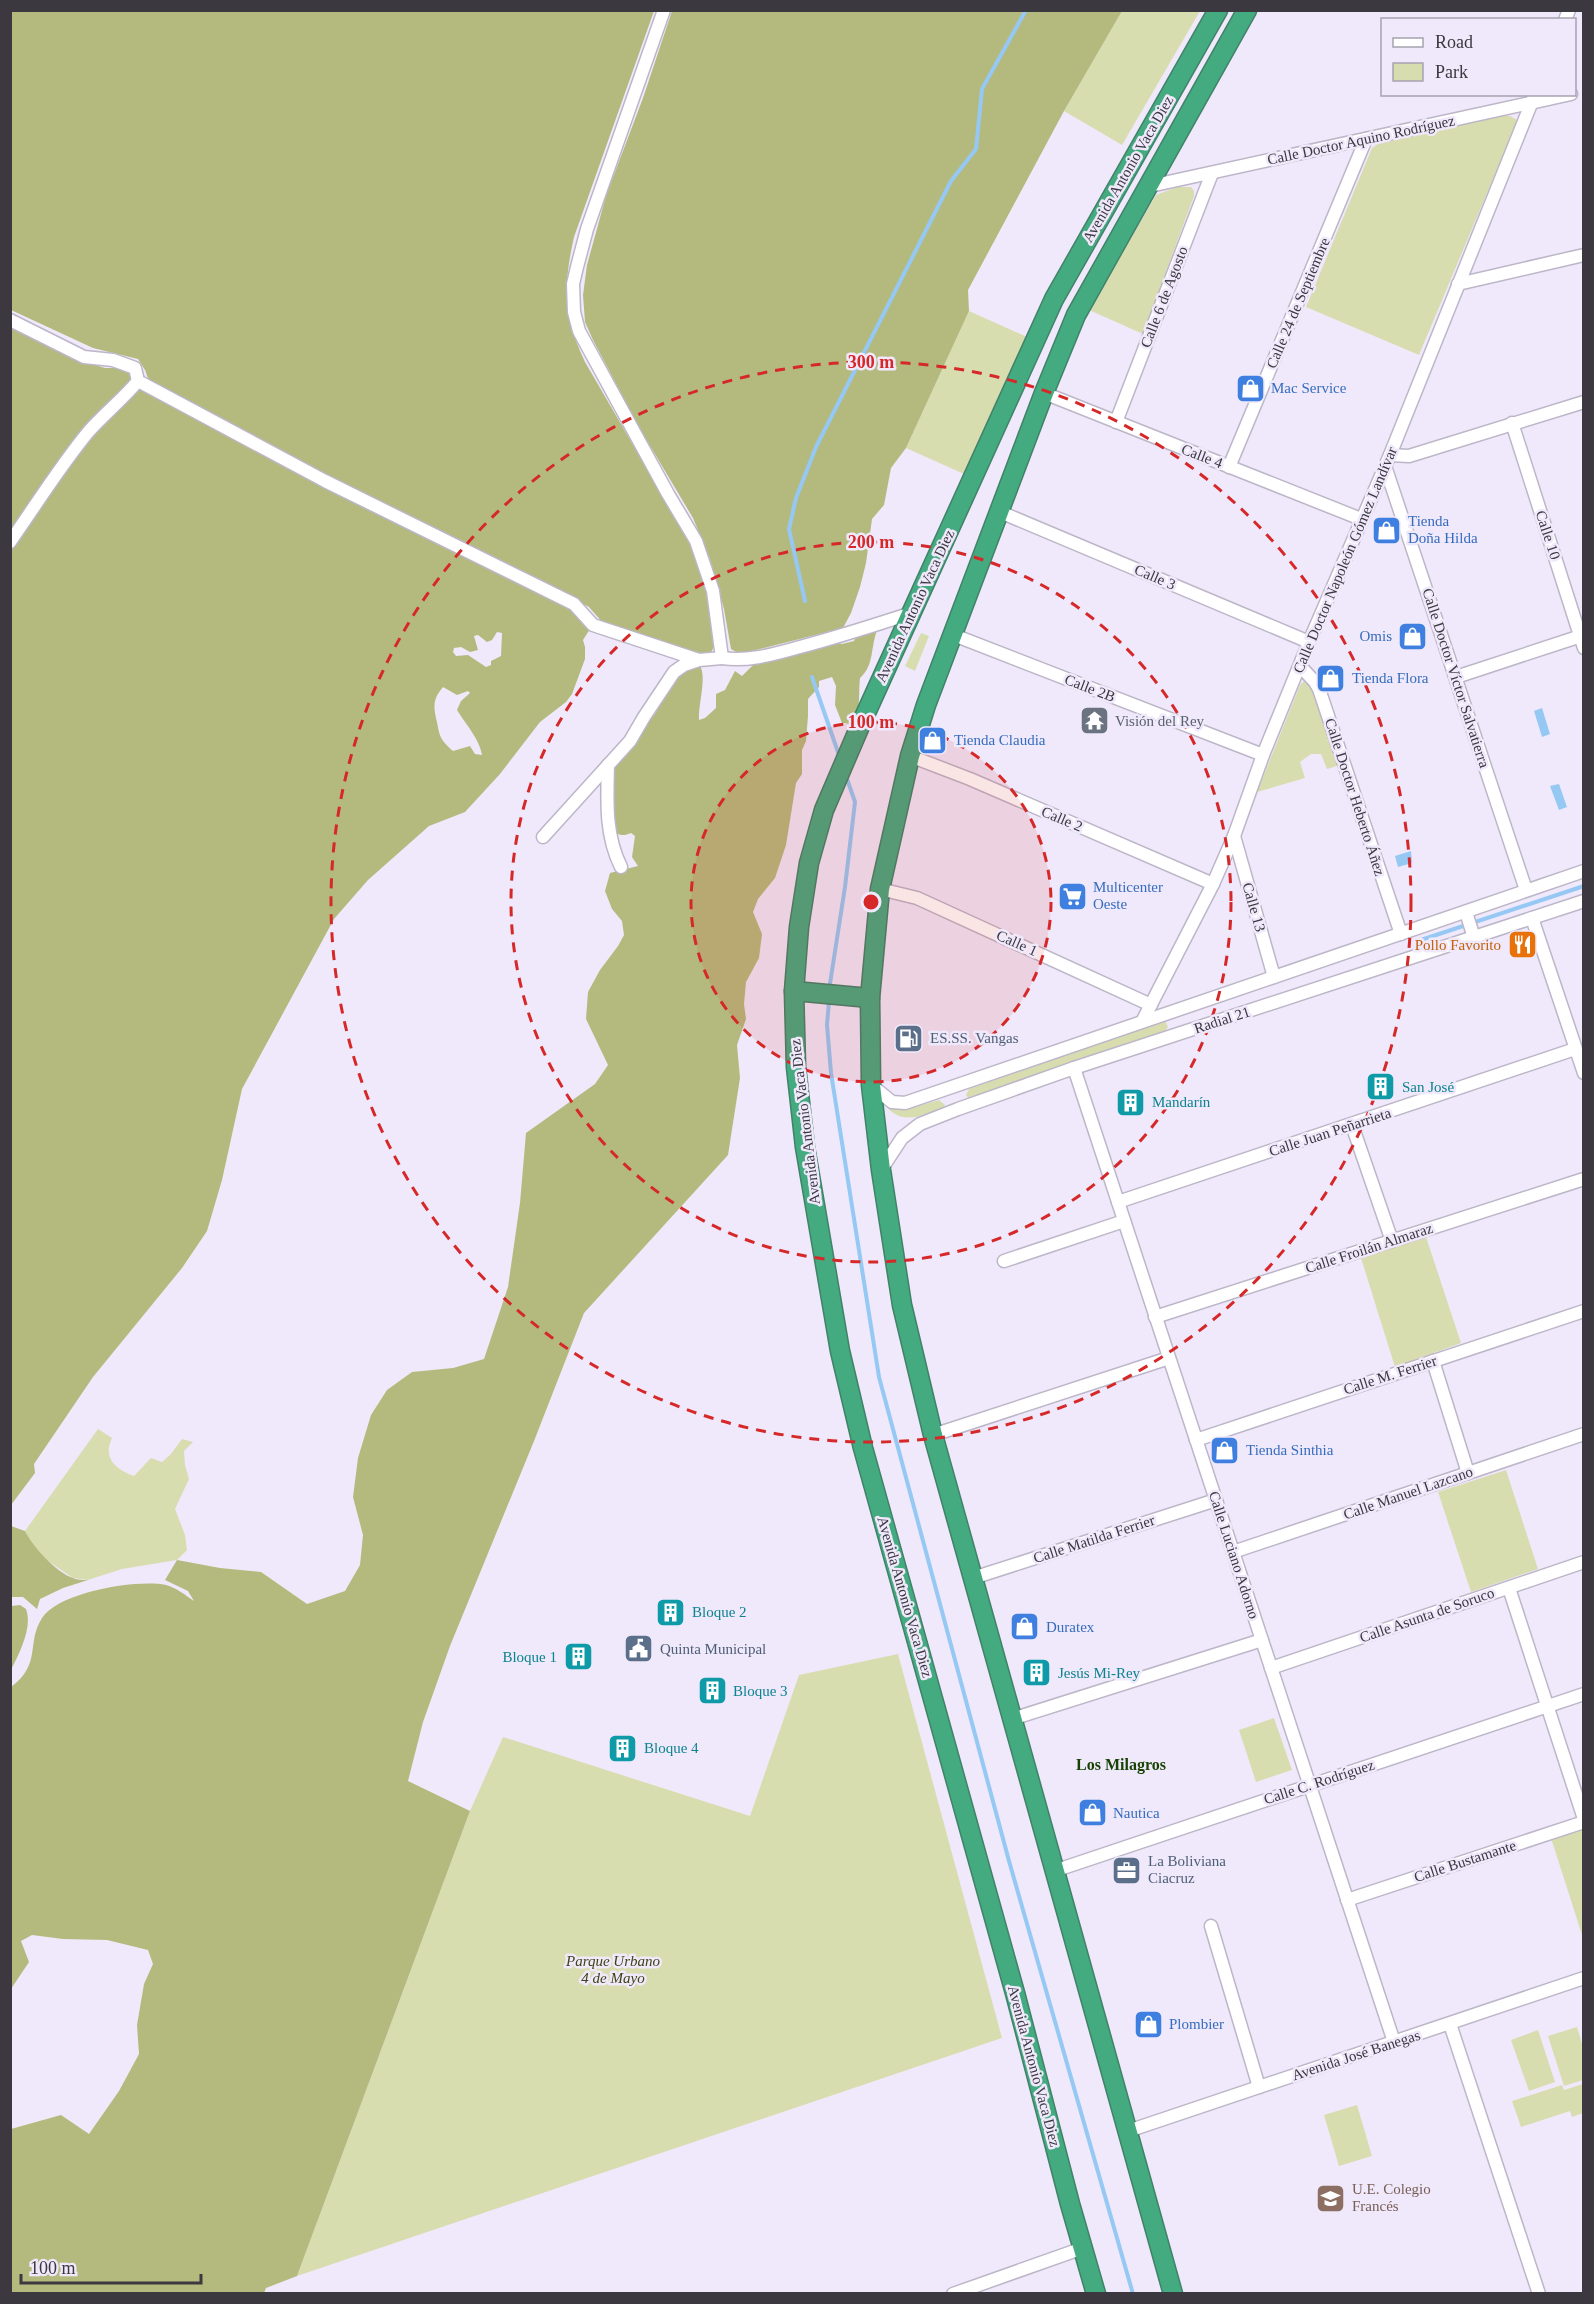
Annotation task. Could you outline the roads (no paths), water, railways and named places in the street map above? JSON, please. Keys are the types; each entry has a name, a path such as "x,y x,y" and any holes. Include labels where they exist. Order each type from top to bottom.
{"highway":[{"name":"Avenida Antonio Vaca Diez","path":"1096,2294 1012,1982 863,1448 840,1351 805,1147 796,1067 800,992 799,927 807,874 824,810 1054,299 1218,10"},
{"name":"Avenida Antonio Vaca Diez","path":"1173,2294 933,1435 902,1305 881,1170 871,1085 870,998 880,889 910,756 951,634 1076,315 1248,10"},
{"path":"800,992 870,998"}],"street":[{"path":"664,10 587,230 573,284 574,312 579,332 696,541 713,591 722,658"},
{"name":"Calle Doctor Aquino Rodríguez","path":"1150,186 1366,139 1533,99 1557,96"},
{"name":"Calle Doctor Napoleón Gómez Landívar","path":"1143,1020 1213,884 1234,836 1263,755 1387,460 1533,99"},
{"name":"Calle 24 de Septiembre","path":"1229,467 1366,139"},
{"name":"Calle 6 de Agosto","path":"1116,422 1212,172"},
{"path":"1458,284 1584,255"},
{"path":"11,320 84,357 113,360 135,368 138,381 325,481 574,604 593,625 699,660"},
{"path":"10,542 88,432 138,381"},
{"name":"Calle 4","path":"1044,393 1361,519"},
{"path":"1387,460 1409,456 1584,402"},
{"name":"Calle 10","path":"1512,423 1582,639"},
{"name":"Calle Doctor Víctor Salvatierra","path":"1387,460 1455,677 1526,891"},
{"name":"Calle 3","path":"1000,512 1309,642"},
{"path":"543,837 630,741 674,672 684,665 699,660 722,658 738,660 761,657 833,638 912,613"},
{"name":"Calle 2B","path":"951,634 1263,755"},
{"path":"1455,677 1582,639"},
{"name":"Calle Doctor Heberto Áñez","path":"1300,666 1316,682 1319,689 1401,934"},
{"name":"Calle 2","path":"910,756 970,779 1213,884"},
{"path":"608,765 608,827 615,855 621,867"},
{"name":"Calle 13","path":"1234,836 1274,977"},
{"name":"Radial 21","path":"871,1085 892,1102 905,1103 1143,1020 1401,934 1466,915 1584,871"},
{"name":"Calle 1","path":"880,889 917,898 1151,1005"},
{"name":"Radial 21","path":"881,1170 902,1138 920,1124 958,1109 1473,935 1584,901"},
{"path":"1466,915 1473,935"},
{"path":"1532,918 1584,1072"},
{"name":"Calle Juan Peñarrieta","path":"1118,1202 1575,1049"},
{"name":"Calle Luciano Adorno","path":"1074,1068 1394,2042"},
{"path":"952,1088 958,1109"},
{"path":"1352,1125 1392,1241"},
{"name":"Calle Froilán Almaraz","path":"1155,1317 1584,1179"},
{"path":"1004,1261 1124,1221"},
{"name":"Calle M. Ferrier","path":"1196,1440 1584,1311"},
{"path":"933,1435 1169,1358"},
{"path":"1433,1361 1468,1473"},
{"name":"Calle Manuel Lazcano","path":"1233,1552 1584,1434"},
{"name":"Calle Matilda Ferrier","path":"973,1578 1216,1500"},
{"name":"Calle Asunta de Soruco","path":"1271,1668 1584,1562"},
{"path":"1509,1588 1584,1821"},
{"path":"1012,1719 1262,1640"},
{"name":"Calle C. Rodríguez","path":"1054,1871 1584,1694"},
{"name":"Calle Bustamante","path":"1347,1900 1584,1821"},
{"path":"1211,1926 1259,2087"},
{"name":"Avenida José Banegas","path":"1128,2131 1584,1978"},
{"path":"1450,2024 1539,2294"},
{"path":"953,2294 1083,2248"}],"water":[{"path":"1542,708 1550,734 1542,737 1534,711"},
{"path":"1559,784 1567,807 1559,810 1550,786"},
{"path":"1411,851 1412,863 1398,867 1395,856"}],"waterway":[{"path":"805,601 789,529 796,498 816,447 951,181 976,149 982,89 1026,10"},
{"path":"812,677 840,758"},
{"path":"829,990 855,802 846,776"},
{"path":"1418,941 1584,886"},
{"path":"829,1001 827,1025 831,1073 879,1377 1009,1861 1133,2294"}],"place":[{"name":"Mac Service","path":"1250,388"},
{"name":"Tienda Doña Hilda","path":"1387,530"},
{"name":"Omis","path":"1413,636"},
{"name":"Tienda Flora","path":"1331,678"},
{"name":"Visión del Rey","path":"1094,721"},
{"name":"Tienda Claudia","path":"933,740"},
{"name":"Multicenter Oeste","path":"1072,896"},
{"name":"Pollo Favorito","path":"1522,945"},
{"name":"ES.SS. Vangas","path":"909,1038"},
{"name":"San José","path":"1381,1087"},
{"name":"Mandarín","path":"1131,1102"},
{"name":"Tienda Sinthia","path":"1225,1450"},
{"name":"Bloque 2","path":"671,1612"},
{"name":"Duratex","path":"1025,1627"},
{"name":"Quinta Municipal","path":"639,1649"},
{"name":"Bloque 1","path":"578,1657"},
{"name":"Jesús Mi-Rey","path":"1037,1673"},
{"name":"Bloque 3","path":"712,1691"},
{"name":"Bloque 4","path":"623,1748"},
{"name":"Nautica","path":"1092,1813"},
{"name":"La Boliviana Ciacruz","path":"1127,1870"},
{"name":"Plombier","path":"1148,2024"},
{"name":"U.E. Colegio Francés","path":"1331,2198"}],"district":[{"name":"Los Milagros","path":"1121,1764"}],"park label":[{"name":"Parque Urbano 4 de Mayo","path":"613,1970"}]}
